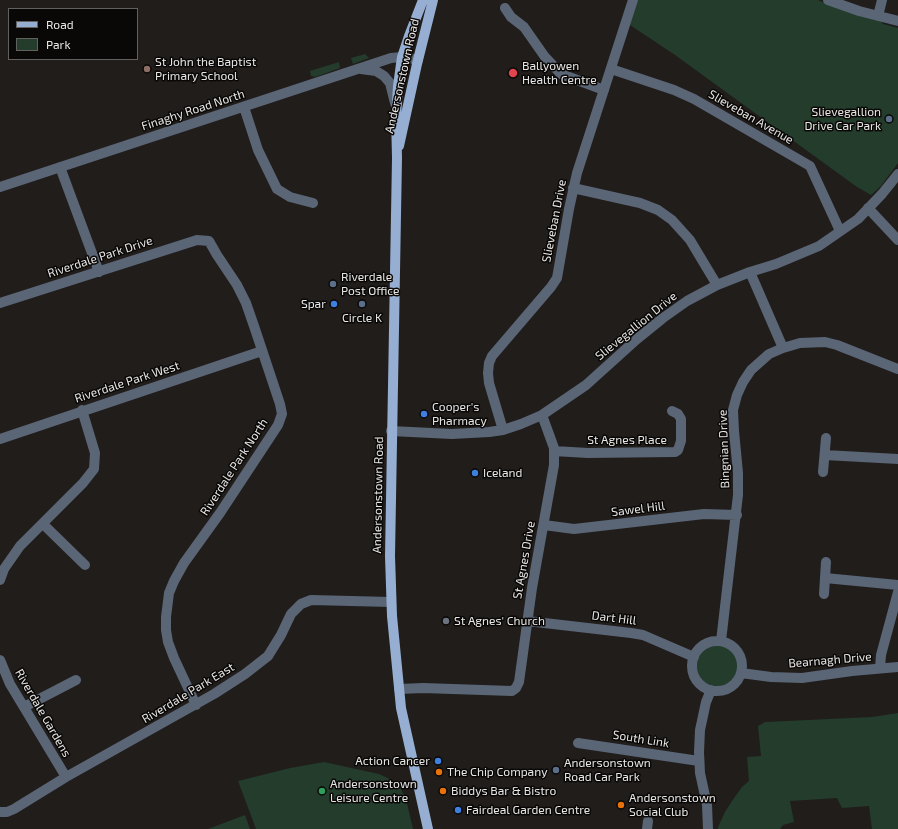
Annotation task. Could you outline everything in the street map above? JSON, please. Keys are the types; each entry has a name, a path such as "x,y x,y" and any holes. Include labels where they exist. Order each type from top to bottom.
{"main road":[{"name":"Andersonstown Road","path":"423,0 408,36 402,57 398,86 390,556 391,602 401,708 428,829"},
{"name":"Andersonstown Road","path":"397,158 418,60 433,0"}],"street":[{"name":"Slieveban Drive","path":"503,430 489,383 489,363 497,351 555,283 561,260 573,188 633,0"},
{"path":"828,0 859,11 898,21"},
{"path":"878,16 882,0"},
{"path":"505,8 511,17 524,27 545,57 561,74 604,90"},
{"name":"Finaghy Road North","path":"0,188 391,58 402,57 418,60"},
{"path":"357,69 376,71 384,76 390,83 397,108"},
{"name":"Slieveban Avenue","path":"611,69 674,90 810,166 840,231"},
{"path":"244,107 258,150 277,189 290,198 313,203"},
{"path":"60,167 99,272"},
{"name":"Slievegallion Drive","path":"391,431 452,434 489,432 503,430 542,415 586,384 637,339 687,301 717,284 776,264 811,250 858,219 898,174"},
{"path":"573,188 640,203 658,210 684,231 717,284"},
{"path":"868,208 898,240"},
{"name":"Riverdale Park Drive","path":"0,303 197,240 209,241"},
{"name":"Riverdale Park North","path":"196,704 168,642 166,630 169,593 184,563 220,513 278,425 282,414 246,303 237,285 209,241"},
{"path":"750,272 783,348"},
{"name":"Bingnian Drive","path":"721,641 737,515 738,473 733,410 737,395 743,382 751,370 769,354 800,342 825,342 852,350 898,369"},
{"name":"Riverdale Park West","path":"0,439 82,410 262,351"},
{"path":"0,580 4,569 20,546 94,470 95,453 82,410"},
{"name":"St Agnes Place","path":"554,451 588,453 675,452 678,450 681,441 681,419 678,414 672,411"},
{"name":"St Agnes Drive","path":"399,689 423,688 512,692 516,688 519,682 527,621 554,465 554,451 551,437 542,415"},
{"path":"823,472 826,438"},
{"path":"825,455 898,457 898,462"},
{"name":"Sawel Hill","path":"544,525 574,529 704,514 737,515"},
{"path":"43,524 85,565"},
{"path":"824,594 826,562"},
{"path":"825,578 898,585"},
{"path":"880,668 881,655 898,592"},
{"name":"Riverdale Park East","path":"3,812 14,809 66,777 214,694 245,674 268,656 281,635 291,614 301,604 312,600 391,602"},
{"name":"Dart Hill","path":"527,621 643,635 694,657"},
{"path":"721,641 734,647 738,653 742,666 741,673 735,684 729,688 723,690 710,690 696,680 693,669 694,657 700,648 705,644 721,641"},
{"name":"Riverdale Gardens","path":"0,660 10,684 66,777"},
{"name":"Bearnagh Drive","path":"741,673 770,677 802,678 898,667"},
{"path":"24,707 76,680"},
{"path":"708,829 707,805 699,761 700,730 710,690"},
{"name":"South Link","path":"578,743 699,761"}],"green space":[{"path":"638,0 818,0 845,11 881,21 883,24 898,28 898,163 881,186 871,195 857,187 675,55 630,25"},
{"path":"365,54 369,58 353,64 351,58"},
{"path":"339,62 340,68 315,77 311,76 310,71"},
{"path":"718,645 733,651 739,666 733,681 718,687 703,681 697,666 703,651"},
{"path":"898,713 898,829 872,829 869,806 842,808 837,798 790,801 794,822 783,825 780,829 718,829 725,812 732,801 742,787 749,781 747,757 761,756 758,726 765,722 872,717"},
{"name":"Andersonstown Leisure Centre","path":"324,762 379,774 398,783 406,799 413,829 256,829 238,781 290,768"},
{"path":"245,815 250,829 208,829"}],"place":[{"name":"St John the Baptist Primary School","path":"147,69"},
{"name":"Ballyowen Health Centre","path":"513,73"},
{"name":"Slievegallion Drive Car Park","path":"889,119"},
{"name":"Riverdale Post Office","path":"333,284"},
{"name":"Spar","path":"334,304"},
{"name":"Circle K","path":"362,304"},
{"name":"Cooper's Pharmacy","path":"424,414"},
{"name":"Iceland","path":"475,473"},
{"name":"St Agnes' Church","path":"446,621"},
{"name":"Action Cancer","path":"438,761"},
{"name":"Andersonstown Road Car Park","path":"556,770"},
{"name":"The Chip Company","path":"439,772"},
{"name":"Andersonstown Leisure Centre","path":"322,791"},
{"name":"Biddys Bar & Bistro","path":"443,791"},
{"name":"Andersonstown Social Club","path":"621,805"},
{"name":"Fairdeal Garden Centre","path":"458,810"}]}
